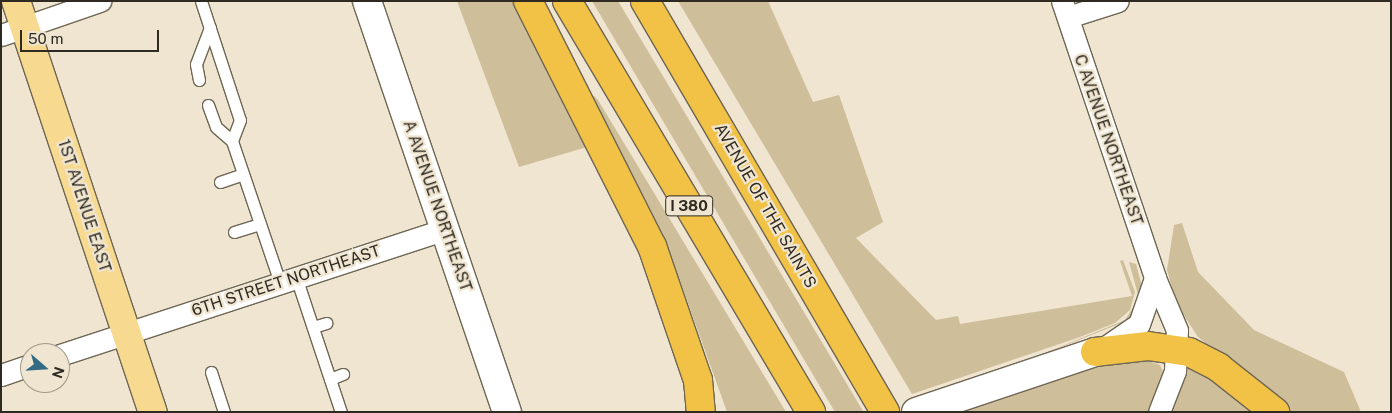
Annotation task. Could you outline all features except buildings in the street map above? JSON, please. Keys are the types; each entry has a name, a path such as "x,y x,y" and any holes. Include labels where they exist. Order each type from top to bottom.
{"highway":[{"path":"528,1 638,214 710,412"},
{"name":"I 380","path":"566,1 811,412"},
{"name":"AVENUE OF THE SAINTS","path":"645,1 885,412"},
{"path":"832,320 897,412"},
{"path":"1096,352 1148,346 1178,349 1218,367 1276,412"},
{"path":"698,380 701,412"}],"main road":[{"name":"1ST AVENUE EAST","path":"16,1 13,31 127,333 153,412"}],"street":[{"path":"13,31 100,1"},
{"name":"A AVENUE NORTHEAST","path":"367,1 507,412"},
{"path":"1065,9 1118,1"},
{"name":"C AVENUE NORTHEAST","path":"1065,9 1155,278 1175,320 1178,349"},
{"name":"6TH STREET NORTHEAST","path":"70,352 445,229"},
{"path":"916,412 1096,352 1140,324 1155,278"},
{"path":"1159,412 1178,349"},
{"path":"1,375 20,368"}],"lane":[{"path":"201,1 240,120 232,141"},
{"path":"199,80 196,64 210,28"},
{"path":"208,105 216,127 232,141 260,224 288,280 330,380 341,412"},
{"path":"220,182 243,174"},
{"path":"234,232 260,224"},
{"path":"311,335 326,323"},
{"path":"211,372 224,412"},
{"path":"319,385 343,374"}],"shaded area":[{"path":"457,1 513,1 587,147 519,167"},
{"path":"592,1 618,1 863,411 835,412"},
{"path":"678,1 768,1 813,102 839,95 883,222 856,238 936,320 958,316 960,324 1132,296 1120,261 1123,260 1135,292 1130,310 1115,323 1080,337 912,394"},
{"path":"594,96 786,412 727,412 669,250 589,97"},
{"path":"1182,223 1198,272 1254,330 1344,372 1361,412 1292,412 1198,337 1177,305 1167,270 1174,225"},
{"path":"1129,262 1136,264 1142,287 1140,301 1129,320 1016,365 1125,320 1139,298"},
{"path":"1146,360 1160,365 1163,372 1149,412 964,412 1079,370"},
{"path":"1188,368 1214,379 1255,412 1169,412"}]}
